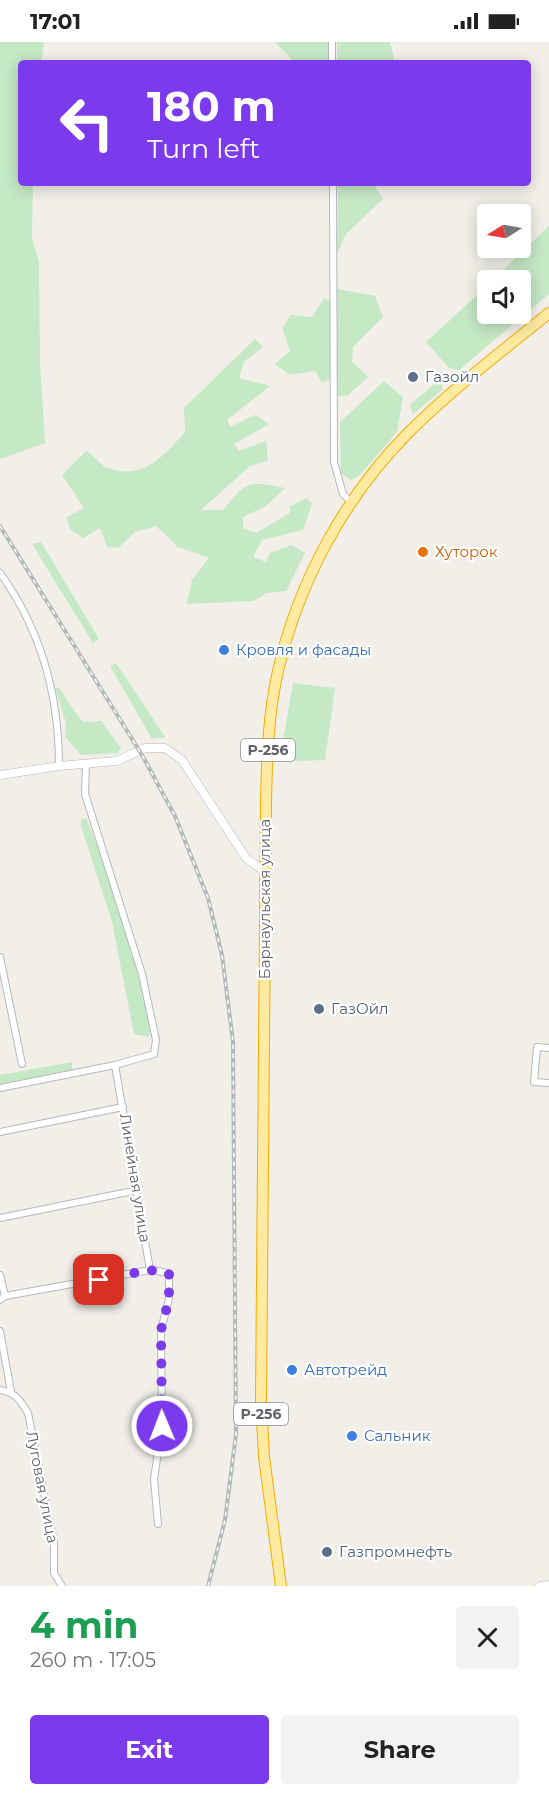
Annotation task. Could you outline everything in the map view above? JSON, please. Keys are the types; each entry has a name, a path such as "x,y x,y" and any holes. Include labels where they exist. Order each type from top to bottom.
{"highway":[{"name":"Барнаульская улица","path":"281,1586 264,1457 261,1401 268,741 278,671 289,630 308,582 352,503 374,471 413,428 549,313"}],"street":[{"path":"332,42 332,60"},
{"path":"333,186 334,462 343,494 352,503"},
{"path":"0,573 19,600 45,657 59,732 59,766"},
{"path":"0,775 59,766 117,761 154,746 174,753 182,760 246,858 265,872"},
{"path":"0,1088 115,1065 154,1054 156,1040 142,974 85,794 86,764"},
{"path":"0,957 22,1064"},
{"path":"549,1048 537,1047 534,1082 549,1083"},
{"name":"Линейная улица","path":"115,1065 150,1270"},
{"path":"0,1132 123,1107"},
{"path":"0,1218 138,1190"},
{"path":"0,1275 2,1298 150,1270 169,1274 169,1299 161,1330 162,1426 154,1479 158,1524"},
{"path":"0,1331 11,1392 0,1390"},
{"name":"Луговая улица","path":"11,1392 19,1399 28,1413 54,1543 54,1573 62,1586"},
{"path":"540,1586 549,1585"}],"green space":[{"path":"0,42 44,42 41,60 18,60 18,186 33,186 32,238 39,263 40,362 45,443 0,459"},
{"path":"275,42 328,42 328,60 292,60"},
{"path":"337,42 390,42 394,60 337,60"},
{"path":"338,186 375,186 383,199 346,234 337,254"},
{"path":"549,226 549,294 531,309 531,270 503,270 516,258 531,258 531,243"},
{"path":"337,289 375,296 383,317 353,347 352,362 368,377 348,395 337,397"},
{"path":"477,295 477,324 513,324 459,370 449,368 426,342"},
{"path":"324,298 331,302 330,379 322,383 315,371 290,375 275,364 290,351 282,328 291,315 312,317"},
{"path":"255,339 263,347 244,362 239,378 270,386 227,420 230,427 255,415 269,424 234,444 239,451 266,441 268,460 250,466 201,510 223,510 243,488 249,485 263,484 285,488 266,506 243,517 243,528 256,533 290,513 290,506 307,498 312,504 303,530 262,540 253,557 266,562 270,553 291,545 305,553 286,591 267,593 253,601 187,604 192,580 209,558 178,547 156,526 135,532 118,548 107,547 100,528 83,538 70,529 67,517 84,508 62,475 86,451 105,467 121,471 132,471 152,464 185,432 184,408"},
{"path":"439,380 443,389 413,414 410,405"},
{"path":"384,381 403,397 397,432 359,476 351,480 341,473 340,422"},
{"path":"41,542 99,639 93,643 32,544"},
{"path":"116,663 165,737 152,739 110,666"},
{"path":"293,683 335,688 325,760 294,761 282,747"},
{"path":"55,688 59,688 84,722 101,721 121,748 118,753 81,755 65,737 66,723"},
{"path":"86,818 122,906 151,1028 149,1037 134,1034 112,922 81,826 81,819"},
{"path":"72,1062 72,1070 0,1084 0,1075"}],"railway":[{"path":"0,526 142,755 175,816 208,898 222,955 233,1042 236,1434 225,1520 208,1586"}],"place":[{"name":"Газойл","path":"413,377"},
{"name":"Хуторок","path":"423,552"},
{"name":"Кровля и фасады","path":"224,650"},
{"name":"ГазОйл","path":"319,1009"},
{"name":"Автотрейд","path":"292,1370"},
{"name":"Сальник","path":"352,1436"},
{"name":"Газпромнефть","path":"327,1552"}],"route":[{"path":"99,1280 150,1270 169,1274 169,1299 161,1330 162,1426"}]}
